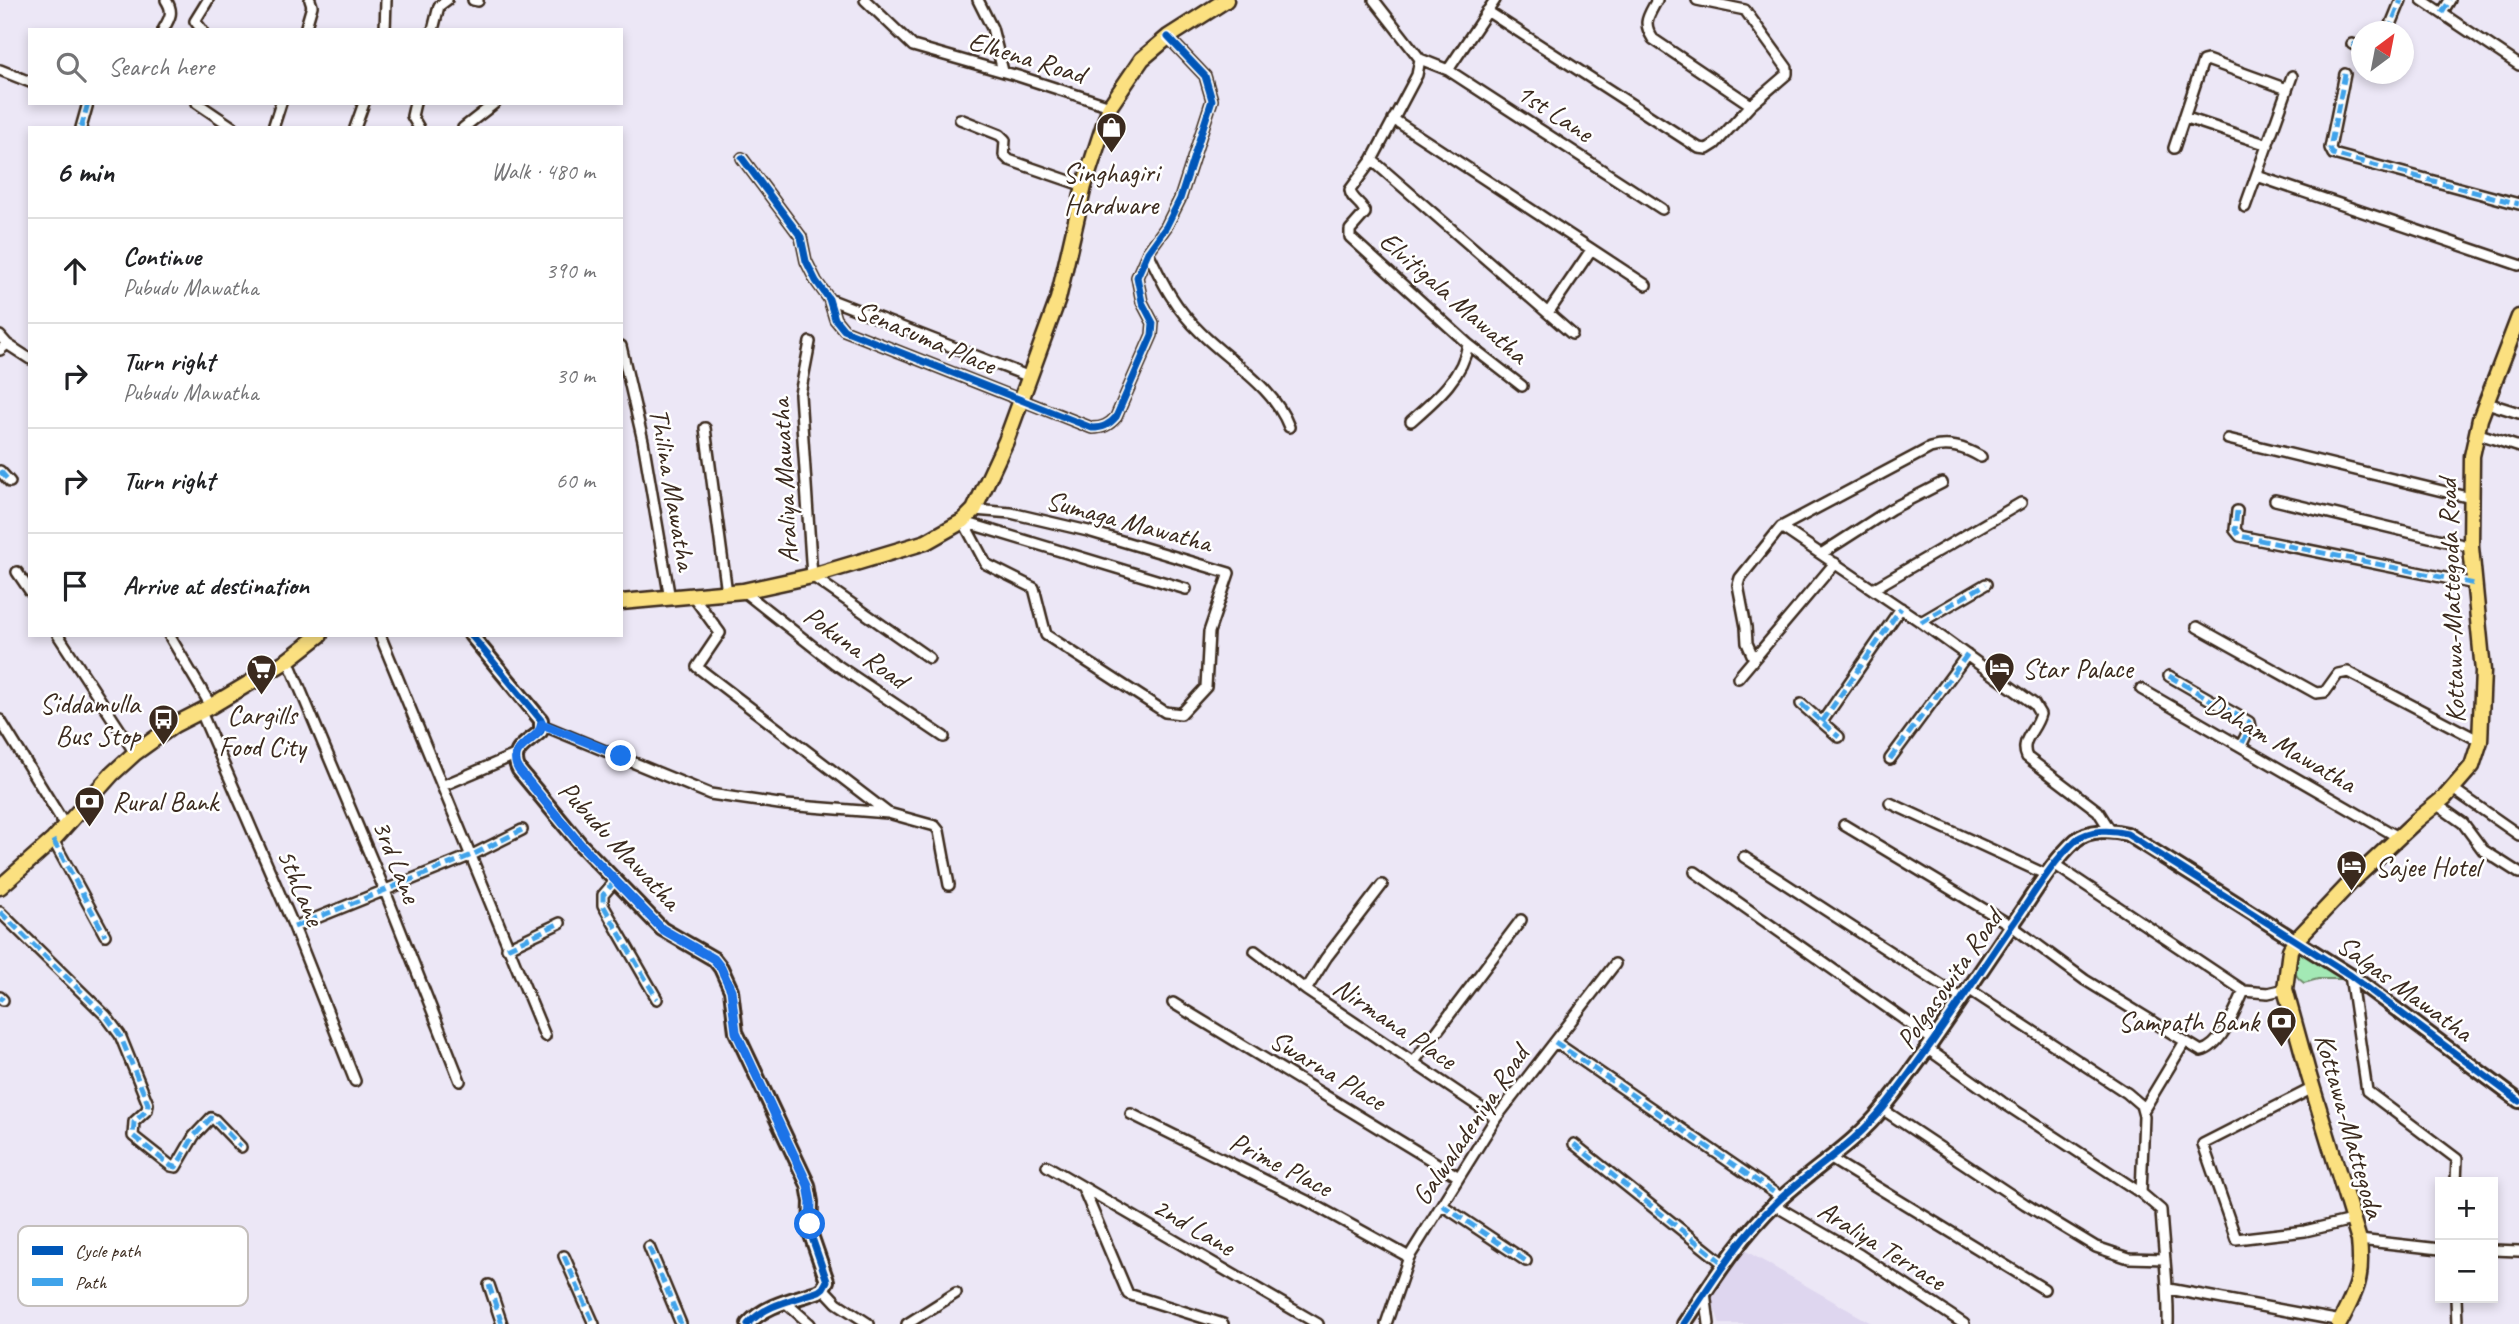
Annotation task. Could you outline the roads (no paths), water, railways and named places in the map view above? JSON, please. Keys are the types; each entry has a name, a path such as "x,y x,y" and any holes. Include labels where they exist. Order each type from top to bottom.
{"main road":[{"path":"623,602 743,592 812,576 926,542 963,522 974,509 1006,441 1058,299 1084,186 1110,106 1142,59 1168,37 1223,1"},
{"name":"Kottawa-Mattegoda Road","path":"2295,941 2351,881 2453,789 2472,766 2480,741 2483,671 2471,547 2472,456 2476,433 2519,319"},
{"path":"0,887 53,841 111,774 135,753 174,725 288,660 301,641"},
{"name":"Kottawa-Mattegoda","path":"2295,941 2290,950 2285,989 2358,1240 2360,1279 2340,1322"}],"street":[{"path":"164,28 171,17 171,9 166,0"},
{"path":"200,28 195,21 208,0"},
{"path":"306,28 312,6 310,0"},
{"path":"384,28 386,0"},
{"path":"434,28 439,6 447,0"},
{"name":"Elhena Road","path":"865,0 913,46 1003,71 1110,106"},
{"path":"978,0 992,28 1003,71"},
{"path":"1374,0 1420,59"},
{"path":"1447,70 1495,0"},
{"path":"1657,0 1646,21 1646,29 1653,39 1751,105"},
{"path":"1487,11 1699,148 1707,149 1715,145 1751,105 1787,74 1785,61 1745,10 1697,0"},
{"path":"2393,21 2402,0"},
{"path":"2422,0 2519,65"},
{"path":"2442,13 2451,0"},
{"name":"Senasuma Place","path":"742,158 801,237 806,261 829,299 838,324 852,334 1092,428 1107,426 1116,417 1153,330 1153,323 1142,302 1137,277 1148,252 1166,227 1180,200 1212,100 1205,76 1168,37"},
{"name":"1st Lane","path":"1420,59 1447,70 1662,209"},
{"name":"Elvitigala Mawatha","path":"1420,59 1417,75 1372,160 1350,190 1350,195 1365,213 1350,230 1350,237 1468,344 1522,386"},
{"path":"2174,148 2202,62 2207,60 2287,89"},
{"path":"0,70 28,81"},
{"path":"2345,74 2330,148 2333,154 2519,204"},
{"path":"2245,207 2292,76"},
{"path":"82,126 88,105"},
{"path":"200,105 231,126"},
{"path":"274,126 280,105"},
{"path":"356,126 363,105"},
{"path":"415,105 412,116 418,126"},
{"path":"471,126 493,105"},
{"path":"2184,117 2268,145"},
{"path":"960,119 1000,135 1005,140 1004,155 1009,160 1084,186"},
{"path":"1393,119 1646,285"},
{"path":"1372,160 1572,334"},
{"path":"2257,176 2519,265"},
{"path":"1548,313 1591,250"},
{"path":"1148,252 1169,297 1199,332 1276,403 1283,411 1289,427"},
{"path":"829,299 1030,377"},
{"name":"Araliya Mawatha","path":"810,342 800,394 812,576"},
{"path":"2,343 28,358"},
{"path":"1411,421 1453,380 1467,352 1468,344"},
{"name":"Thilina Mawatha","path":"623,355 643,441 670,599"},
{"path":"2487,403 2519,414"},
{"path":"705,428 727,593"},
{"path":"2476,433 2519,447"},
{"path":"2228,439 2471,498"},
{"path":"1754,659 1746,643 1746,626 1738,586 1740,578 1781,527 1930,448 1956,446 1981,457"},
{"path":"0,471 10,482"},
{"path":"1821,554 1891,509 1942,483"},
{"path":"2275,500 2471,547"},
{"path":"1873,589 2021,503"},
{"name":"Sumaga Mawatha","path":"963,522 986,564 1034,588 1045,635 1165,712 1181,714 1206,687 1209,632 1229,573 1088,531 1010,513 974,509"},
{"path":"2237,511 2235,530 2240,536 2475,584"},
{"path":"963,522 1186,589"},
{"path":"1781,527 1901,608 2034,704 2040,714 2039,721 2024,743 2027,757 2098,811 2110,830 2127,834 2295,941"},
{"path":"1738,678 1835,563"},
{"path":"17,572 28,588"},
{"path":"812,576 929,658"},
{"path":"1921,622 1986,584"},
{"name":"Pokuna Road","path":"743,592 834,663 944,737"},
{"path":"692,596 720,633 697,667 888,813"},
{"path":"1822,722 1901,608"},
{"path":"2197,627 2316,693 2325,692 2338,674 2348,672 2480,741"},
{"path":"59,637 135,753"},
{"name":"5thLane","path":"170,637 206,709 355,1081"},
{"path":"381,637 545,1036"},
{"path":"473,637 542,724 710,794 786,805 888,813 935,825 939,831 949,885"},
{"path":"1890,759 1966,655"},
{"name":"3rd Lane","path":"288,660 385,891 460,1081"},
{"path":"2169,676 2249,722 2250,727 2241,746"},
{"name":"Daham Mawatha","path":"2141,689 2398,837"},
{"path":"1801,704 1839,737"},
{"path":"0,720 65,827"},
{"path":"442,786 515,755 523,744 538,734 542,724"},
{"name":"Pubudu Mawatha","path":"515,755 516,764 523,775 615,881 662,929 708,955 721,968 731,990 736,1032 808,1185 811,1202 810,1232 816,1255 826,1276 823,1288"},
{"path":"2453,789 2519,835"},
{"path":"1890,803 2050,869 2244,991 2268,993 2285,989"},
{"path":"2436,804 2463,823 2483,850 2519,873"},
{"path":"1844,825 2012,926 2085,980 2201,1051 2209,1049 2220,1036 2244,991"},
{"path":"294,927 472,855 522,830"},
{"name":"Polgasowita Road","path":"1684,1324 1724,1264 1778,1201 1855,1138 1882,1109 1931,1045 2050,869 2079,838 2110,830"},
{"path":"53,841 105,935"},
{"path":"1744,857 2127,1093 2141,1105 2143,1111 2141,1193"},
{"path":"1695,872 1931,1045 2001,1102 2141,1193 2161,1210 2169,1289 2168,1324"},
{"path":"615,881 603,895 603,905 657,999"},
{"name":"Nirmana Place","path":"1382,885 1326,958 1306,990 1496,1118"},
{"path":"0,912 106,1016 120,1035 148,1104 147,1110 134,1122 133,1136 139,1142 176,1167 194,1136 211,1118 241,1147"},
{"path":"1413,1063 1521,920"},
{"path":"507,947 560,923"},
{"name":"Salgas Mawatha","path":"2295,941 2350,975 2519,1101"},
{"path":"1255,951 1306,990"},
{"name":"Galwaladeniya Road","path":"1386,1324 1409,1256 1496,1118 1615,964"},
{"path":"2350,975 2367,1091 2458,1159 2456,1177"},
{"name":"Swarna Place","path":"1173,1003 1459,1177"},
{"name":"Araliya Terrace","path":"1555,1042 1778,1201 1964,1324"},
{"path":"2143,1111 2184,1043"},
{"path":"2313,1088 2203,1144 2236,1239 2305,1231 2351,1220"},
{"path":"1882,1109 2025,1204 2096,1247 2129,1258 2165,1259"},
{"name":"Prime Place","path":"1131,1114 1311,1203 1409,1256"},
{"path":"1574,1144 1724,1264"},
{"path":"1830,1159 2044,1289"},
{"name":"2nd Lane","path":"1047,1166 1318,1324"},
{"path":"1083,1188 1128,1294 1223,1324"},
{"path":"1442,1205 1526,1261"},
{"path":"2358,1240 2435,1248"},
{"path":"649,1247 681,1324"},
{"path":"2498,1250 2519,1251"},
{"path":"564,1256 594,1324"},
{"path":"489,1285 502,1324"},
{"path":"748,1324 758,1314 823,1288 837,1303 869,1324"},
{"path":"2169,1289 2340,1322"},
{"path":"1705,1292 1709,1324"},
{"path":"907,1324 956,1293"},
{"path":"786,1303 810,1324"},
{"path":"2456,1303 2457,1324"}],"place":[{"name":"Singhagiri Hardware","path":"1111,155"},
{"name":"Star Palace","path":"1999,695"},
{"name":"Cargills Food City","path":"262,697"},
{"name":"Siddamulla Bus Stop","path":"163,746"},
{"name":"Rural Bank","path":"89,828"},
{"name":"Sajee Hotel","path":"2352,893"},
{"name":"Sampath Bank","path":"2282,1048"}]}
